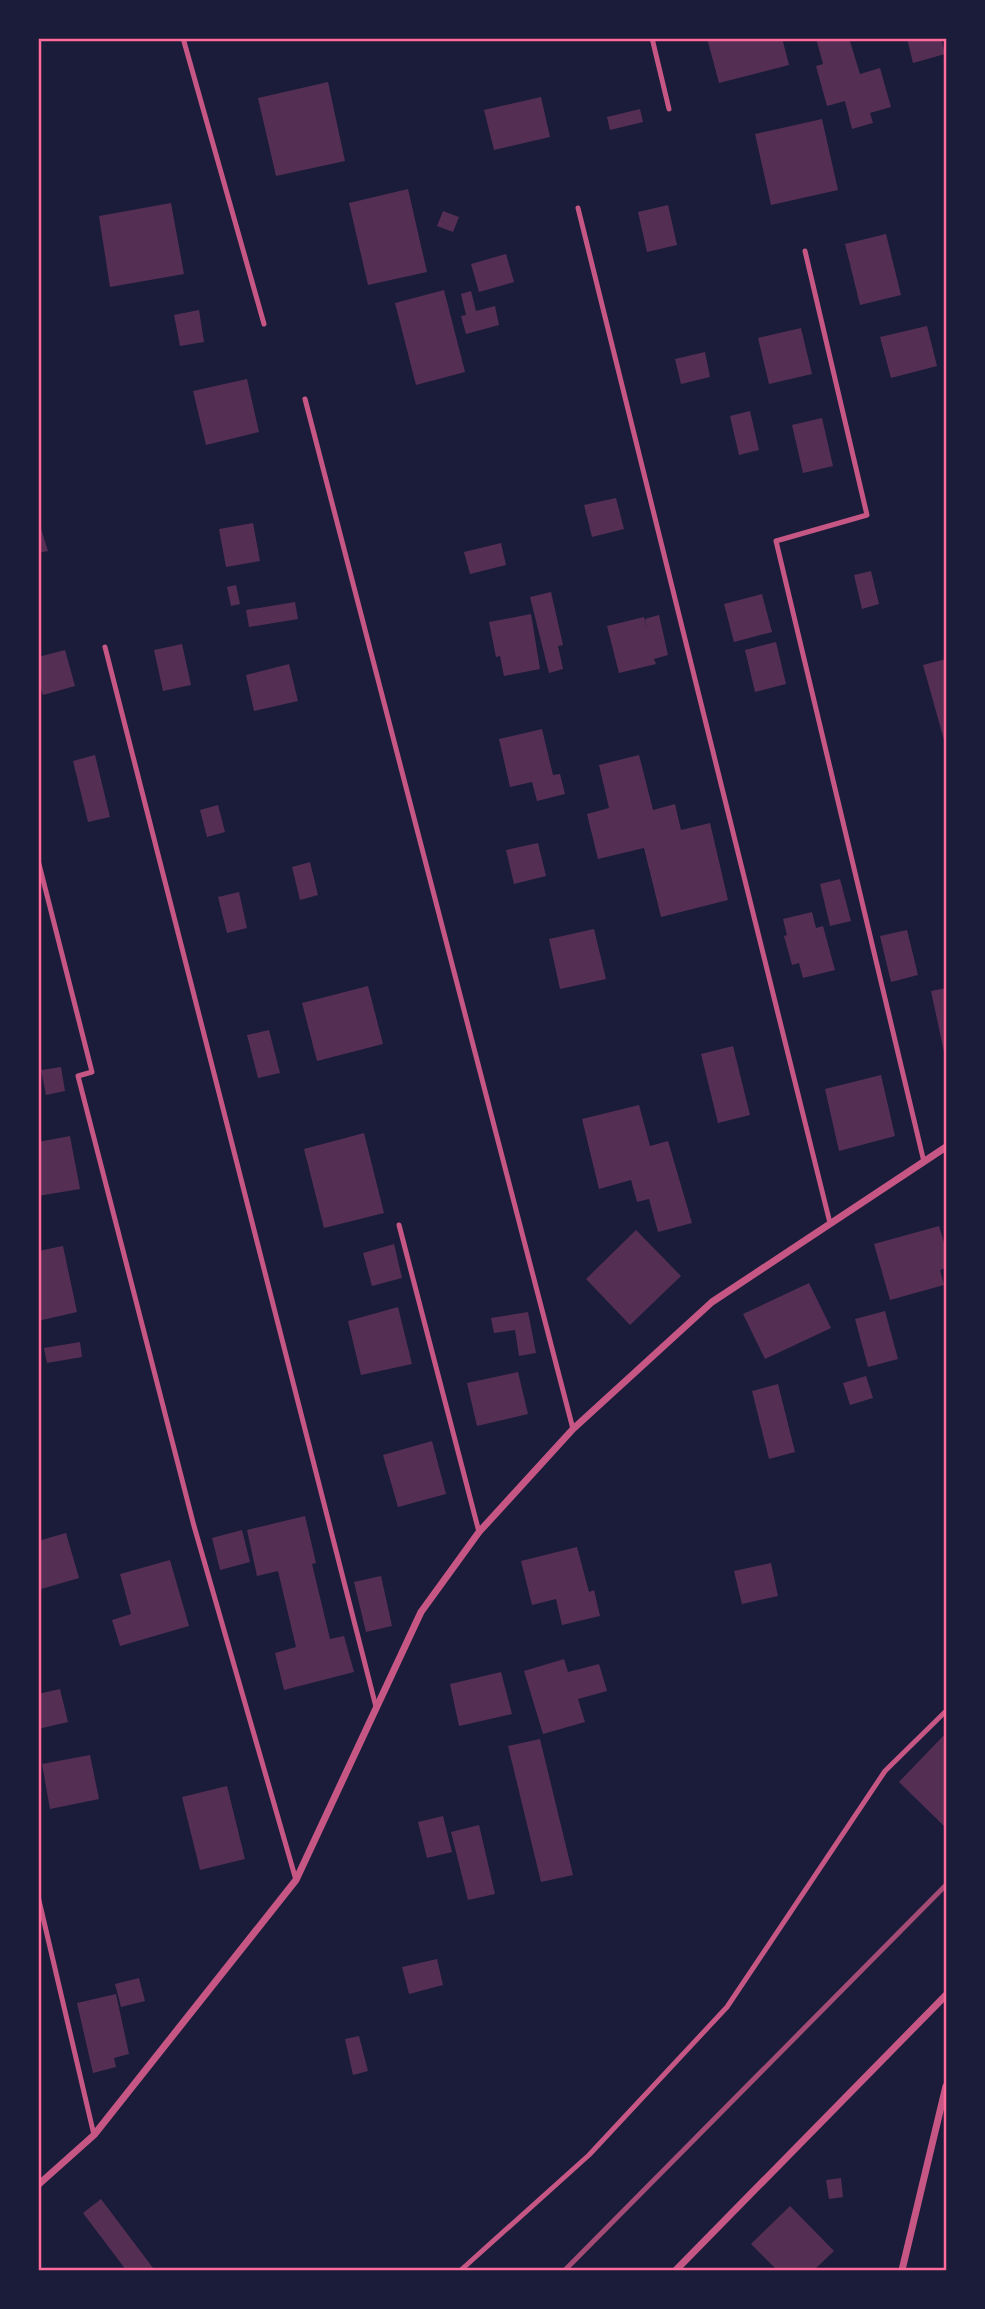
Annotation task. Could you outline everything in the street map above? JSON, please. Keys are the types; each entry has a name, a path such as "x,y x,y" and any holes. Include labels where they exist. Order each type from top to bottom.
{"street":[{"path":"38,2185 94,2134 296,1880 421,1612 479,1532 573,1429 712,1301 947,1147"},
{"path":"676,2270 947,1996"},
{"path":"902,2270 947,2086"}],"lane":[{"path":"183,38 264,324"},
{"path":"652,38 669,109"},
{"path":"578,208 830,1223"},
{"path":"805,251 867,515 776,541 924,1162"},
{"path":"305,399 573,1429"},
{"path":"105,647 376,1707"},
{"path":"38,860 92,1072 78,1076 194,1525 296,1880"},
{"path":"399,1225 479,1532"},
{"path":"461,2270 589,2155 727,2007 885,1771 947,1711"},
{"path":"38,1896 94,2134"}],"building":[{"path":"707,38 782,38 789,65 719,83"},
{"path":"816,38 849,38 860,74 880,68 891,107 870,113 873,123 852,129 845,101 827,106 816,66 823,64"},
{"path":"907,38 941,38 945,54 913,63"},
{"path":"328,82 345,161 276,176 258,98"},
{"path":"541,97 550,137 494,150 484,110"},
{"path":"640,109 643,122 610,130 607,117"},
{"path":"822,119 838,190 771,205 755,134"},
{"path":"408,189 427,272 368,285 349,203"},
{"path":"171,203 184,274 110,287 99,216"},
{"path":"668,205 677,245 647,252 638,212"},
{"path":"443,211 459,217 453,232 437,226"},
{"path":"886,234 901,295 860,305 845,244"},
{"path":"506,254 514,282 479,292 471,264"},
{"path":"444,290 465,372 416,385 395,303"},
{"path":"471,291 476,311 495,306 499,325 466,334 461,316 466,315 461,294"},
{"path":"199,310 204,342 180,346 174,315"},
{"path":"927,326 937,366 891,378 880,337"},
{"path":"801,328 812,374 769,384 758,338"},
{"path":"705,352 710,377 681,384 675,359"},
{"path":"247,379 259,432 206,445 193,391"},
{"path":"750,411 759,450 739,455 730,416"},
{"path":"822,418 833,466 803,473 792,425"},
{"path":"616,498 624,529 592,537 584,505"},
{"path":"38,519 48,551 38,553"},
{"path":"253,523 260,561 226,567 219,529"},
{"path":"501,543 506,565 470,574 464,552"},
{"path":"871,571 879,604 862,609 854,575"},
{"path":"236,585 240,604 231,606 227,587"},
{"path":"551,592 563,645 558,646 563,669 549,673 530,597"},
{"path":"762,594 772,632 734,642 724,604"},
{"path":"295,602 298,619 249,627 246,610"},
{"path":"531,614 540,669 504,676 500,656 496,657 489,622"},
{"path":"659,615 668,655 654,659 656,664 619,673 607,626 644,617 647,629 645,619"},
{"path":"776,642 786,684 755,692 745,650"},
{"path":"182,644 191,685 163,691 154,650"},
{"path":"65,650 75,686 43,695 38,681 38,657"},
{"path":"946,659 946,747 923,665"},
{"path":"289,664 298,701 254,711 246,675"},
{"path":"542,729 553,775 560,774 565,794 537,801 532,782 510,787 499,739"},
{"path":"95,755 110,817 88,822 73,761"},
{"path":"639,755 653,810 675,804 681,830 710,823 728,900 661,917 644,848 598,859 587,814 609,808 599,765"},
{"path":"218,805 225,832 207,837 200,810"},
{"path":"538,843 546,876 514,884 506,850"},
{"path":"310,862 318,895 300,900 292,867"},
{"path":"840,879 851,921 830,926 820,884"},
{"path":"239,892 247,928 227,933 218,897"},
{"path":"812,912 816,928 823,926 835,970 803,978 799,963 792,965 784,936 787,935 783,919"},
{"path":"594,929 606,979 560,989 549,939"},
{"path":"907,930 918,975 891,982 880,936"},
{"path":"368,986 383,1044 317,1061 302,1003"},
{"path":"946,988 946,1051 944,1052 931,991"},
{"path":"269,1030 280,1073 258,1078 247,1035"},
{"path":"733,1046 750,1115 718,1123 701,1054"},
{"path":"61,1067 65,1091 46,1095 41,1070"},
{"path":"881,1075 895,1136 839,1151 825,1089"},
{"path":"639,1105 650,1146 668,1141 692,1223 658,1232 649,1199 637,1202 631,1180 599,1189 582,1119"},
{"path":"364,1133 384,1213 324,1228 304,1149"},
{"path":"70,1136 80,1189 38,1196 38,1142"},
{"path":"939,1226 946,1249 946,1268 940,1270 944,1285 890,1300 874,1244"},
{"path":"636,1230 681,1276 630,1325 586,1279"},
{"path":"394,1244 402,1278 372,1286 363,1253"},
{"path":"63,1246 77,1312 38,1321 38,1251"},
{"path":"809,1283 831,1328 765,1359 743,1314"},
{"path":"398,1307 412,1364 361,1375 348,1321"},
{"path":"885,1311 898,1359 868,1367 855,1319"},
{"path":"528,1312 536,1353 519,1356 515,1330 494,1333 491,1318"},
{"path":"80,1342 82,1357 47,1363 44,1348"},
{"path":"518,1372 528,1414 477,1426 467,1383"},
{"path":"866,1376 873,1398 850,1405 843,1383"},
{"path":"778,1384 795,1452 769,1459 752,1391"},
{"path":"432,1441 446,1494 398,1507 383,1455"},
{"path":"305,1516 316,1563 312,1564 330,1639 344,1636 354,1672 284,1690 275,1653 296,1647 278,1571 257,1576 247,1530"},
{"path":"242,1530 250,1562 220,1570 212,1538"},
{"path":"66,1533 79,1578 38,1590 38,1541"},
{"path":"577,1547 589,1592 594,1590 600,1616 562,1625 556,1599 532,1605 521,1561"},
{"path":"170,1560 189,1626 120,1646 112,1620 131,1614 120,1574"},
{"path":"771,1563 778,1596 742,1604 734,1571"},
{"path":"381,1576 392,1626 366,1632 354,1582"},
{"path":"564,1659 568,1672 599,1664 607,1691 578,1699 585,1722 543,1734 524,1671"},
{"path":"501,1672 512,1714 459,1726 450,1684"},
{"path":"60,1689 68,1722 38,1729 38,1694"},
{"path":"946,1733 946,1826 945,1827 899,1782"},
{"path":"540,1739 573,1875 541,1882 508,1746"},
{"path":"90,1755 99,1799 50,1809 42,1764"},
{"path":"227,1786 245,1859 200,1870 182,1797"},
{"path":"443,1816 452,1852 427,1858 418,1822"},
{"path":"479,1825 495,1894 468,1900 451,1832"},
{"path":"437,1959 443,1985 409,1994 402,1967"},
{"path":"139,1978 145,2001 121,2007 115,1984"},
{"path":"116,1994 129,2054 114,2058 116,2067 93,2073 77,2003"},
{"path":"359,2036 368,2071 353,2075 345,2039"},
{"path":"841,2178 843,2197 829,2199 826,2180"},
{"path":"101,2199 153,2268 126,2270 83,2213"},
{"path":"790,2206 834,2251 814,2270 777,2270 751,2244"}],"railway":[{"path":"565,2270 946,1885"}]}
